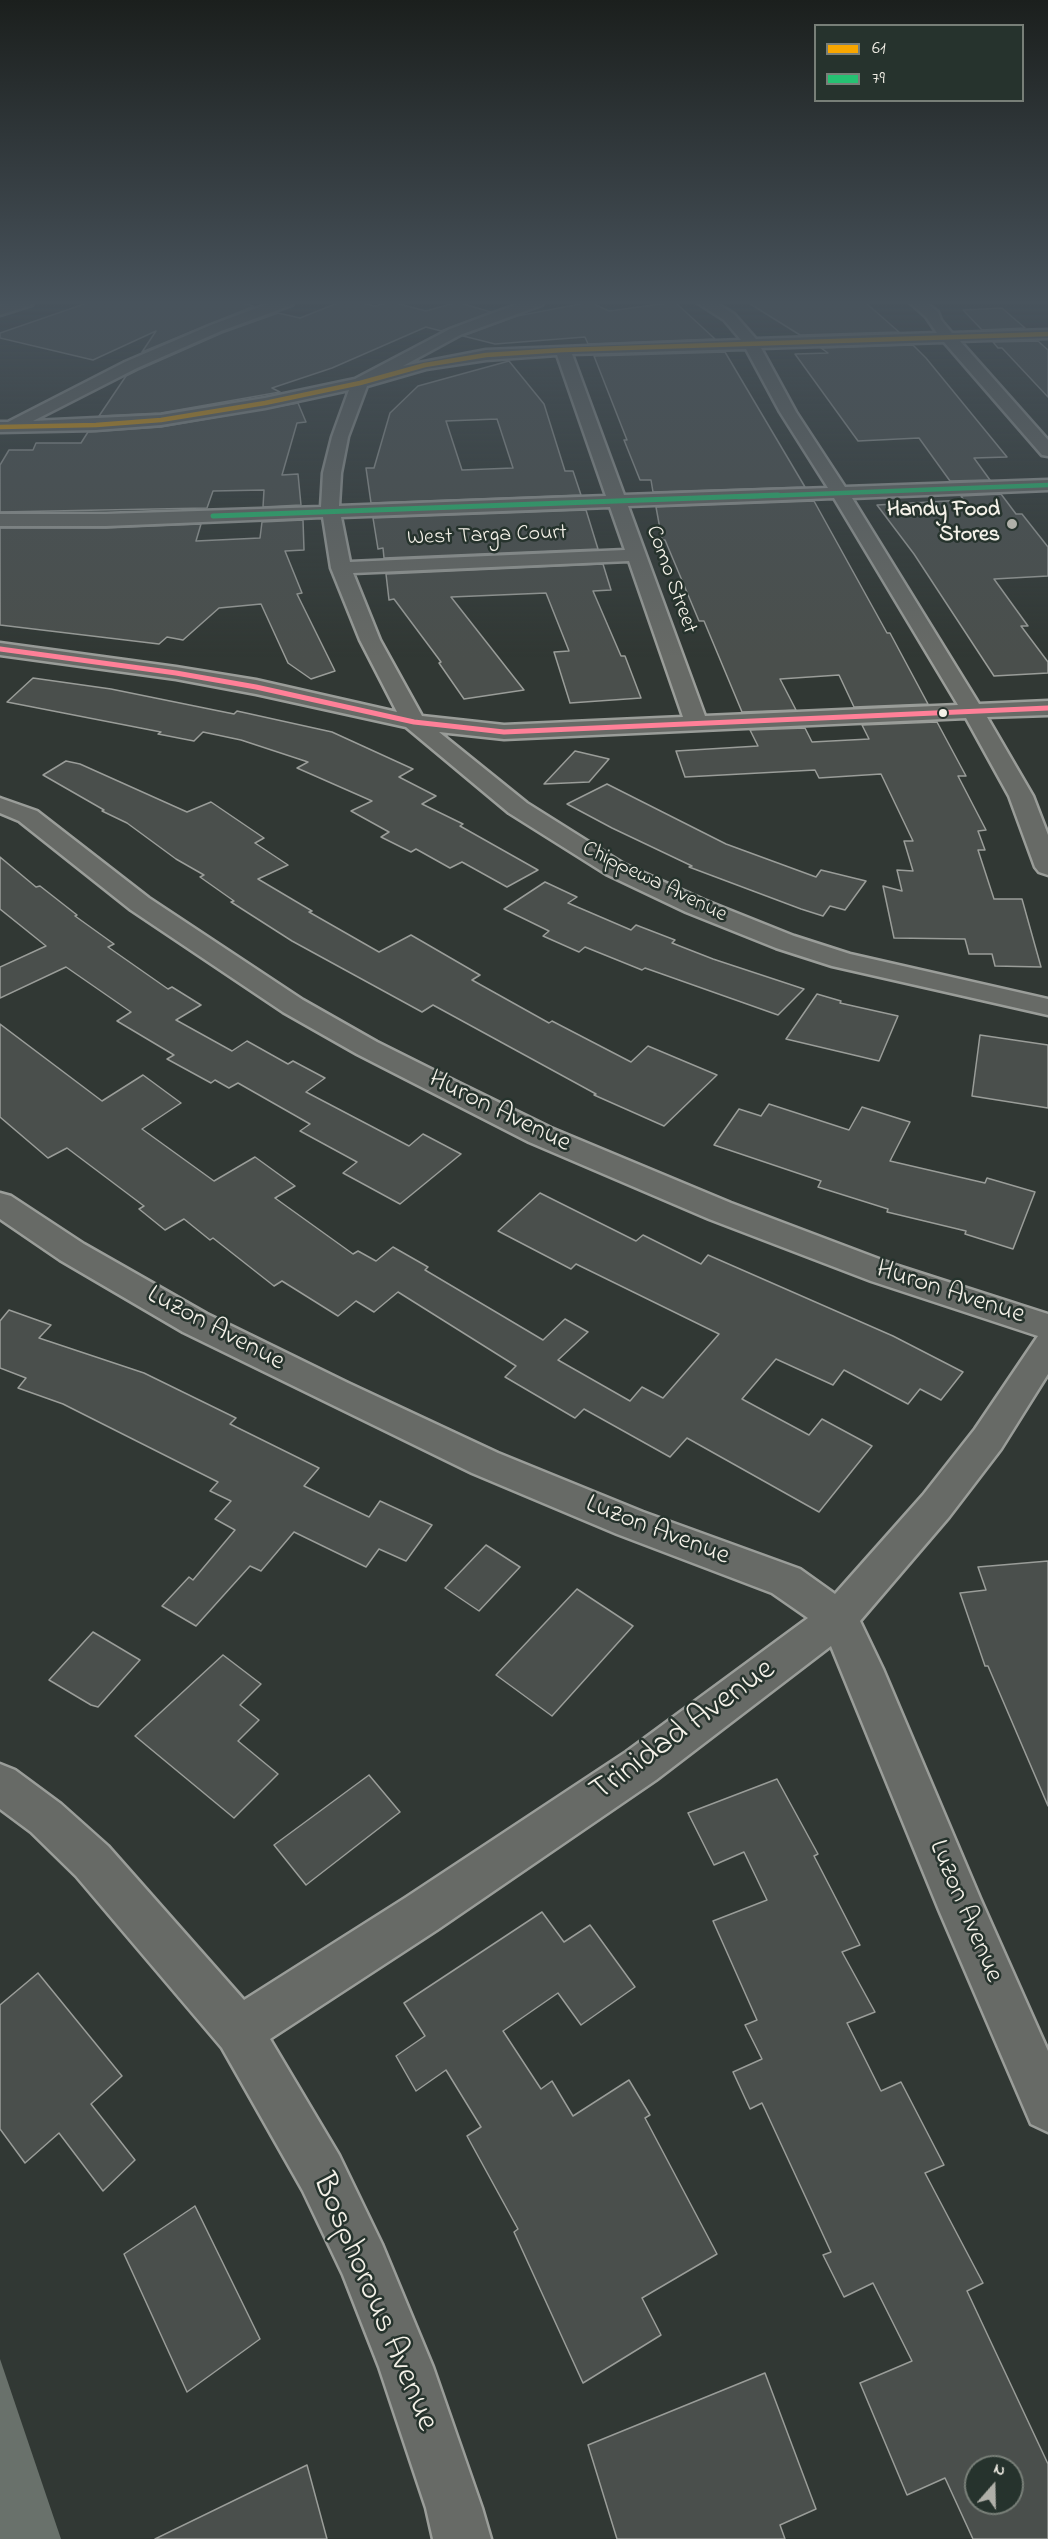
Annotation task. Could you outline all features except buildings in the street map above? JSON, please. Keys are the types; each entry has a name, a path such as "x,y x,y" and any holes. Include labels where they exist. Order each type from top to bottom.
{"street":[{"path":"3,429 20,420"},
{"path":"3,429 155,420"},
{"name":"Chippewa Avenue","path":"347,420 338,446 330,488 331,512 341,568 370,640 414,722 518,808 536,820 615,869 695,906 785,942 842,960 1048,1007"},
{"name":"Como Street","path":"588,420 696,723"},
{"path":"793,420 973,712 1021,796 1048,867"},
{"path":"1022,420 1048,451"},
{"path":"0,520 106,520 1048,485"},
{"name":"West Targa Court","path":"341,568 636,555"},
{"path":"0,649 100,662 256,687 414,722 504,732 1048,708"},
{"name":"Huron Avenue","path":"0,805 28,816 140,904 293,1006 367,1048 449,1090 540,1135 720,1211 883,1273 1048,1327"},
{"name":"Luzon Avenue","path":"0,1204 72,1252 195,1323 485,1463 630,1523 786,1581 838,1618 863,1669 962,1910 1048,2108"},
{"name":"Trinidad Avenue","path":"239,2031 421,1914 641,1766 838,1618 943,1498 988,1439 1048,1346"},
{"name":"Bosphorous Avenue","path":"0,1784 46,1818 92,1861 239,2031 321,2174 364,2262 406,2367 462,2539"}],"shaded area":[{"path":"0,2359 61,2539 0,2539"}],"transit line":[{"name":"61","path":"0,427 96,425 155,420"},
{"name":"79","path":"213,516 1048,485"},
{"path":"0,649 176,673 256,687 414,722 504,732 1048,708"}],"place":[{"name":"Handy Food Stores","path":"1012,524"}]}
